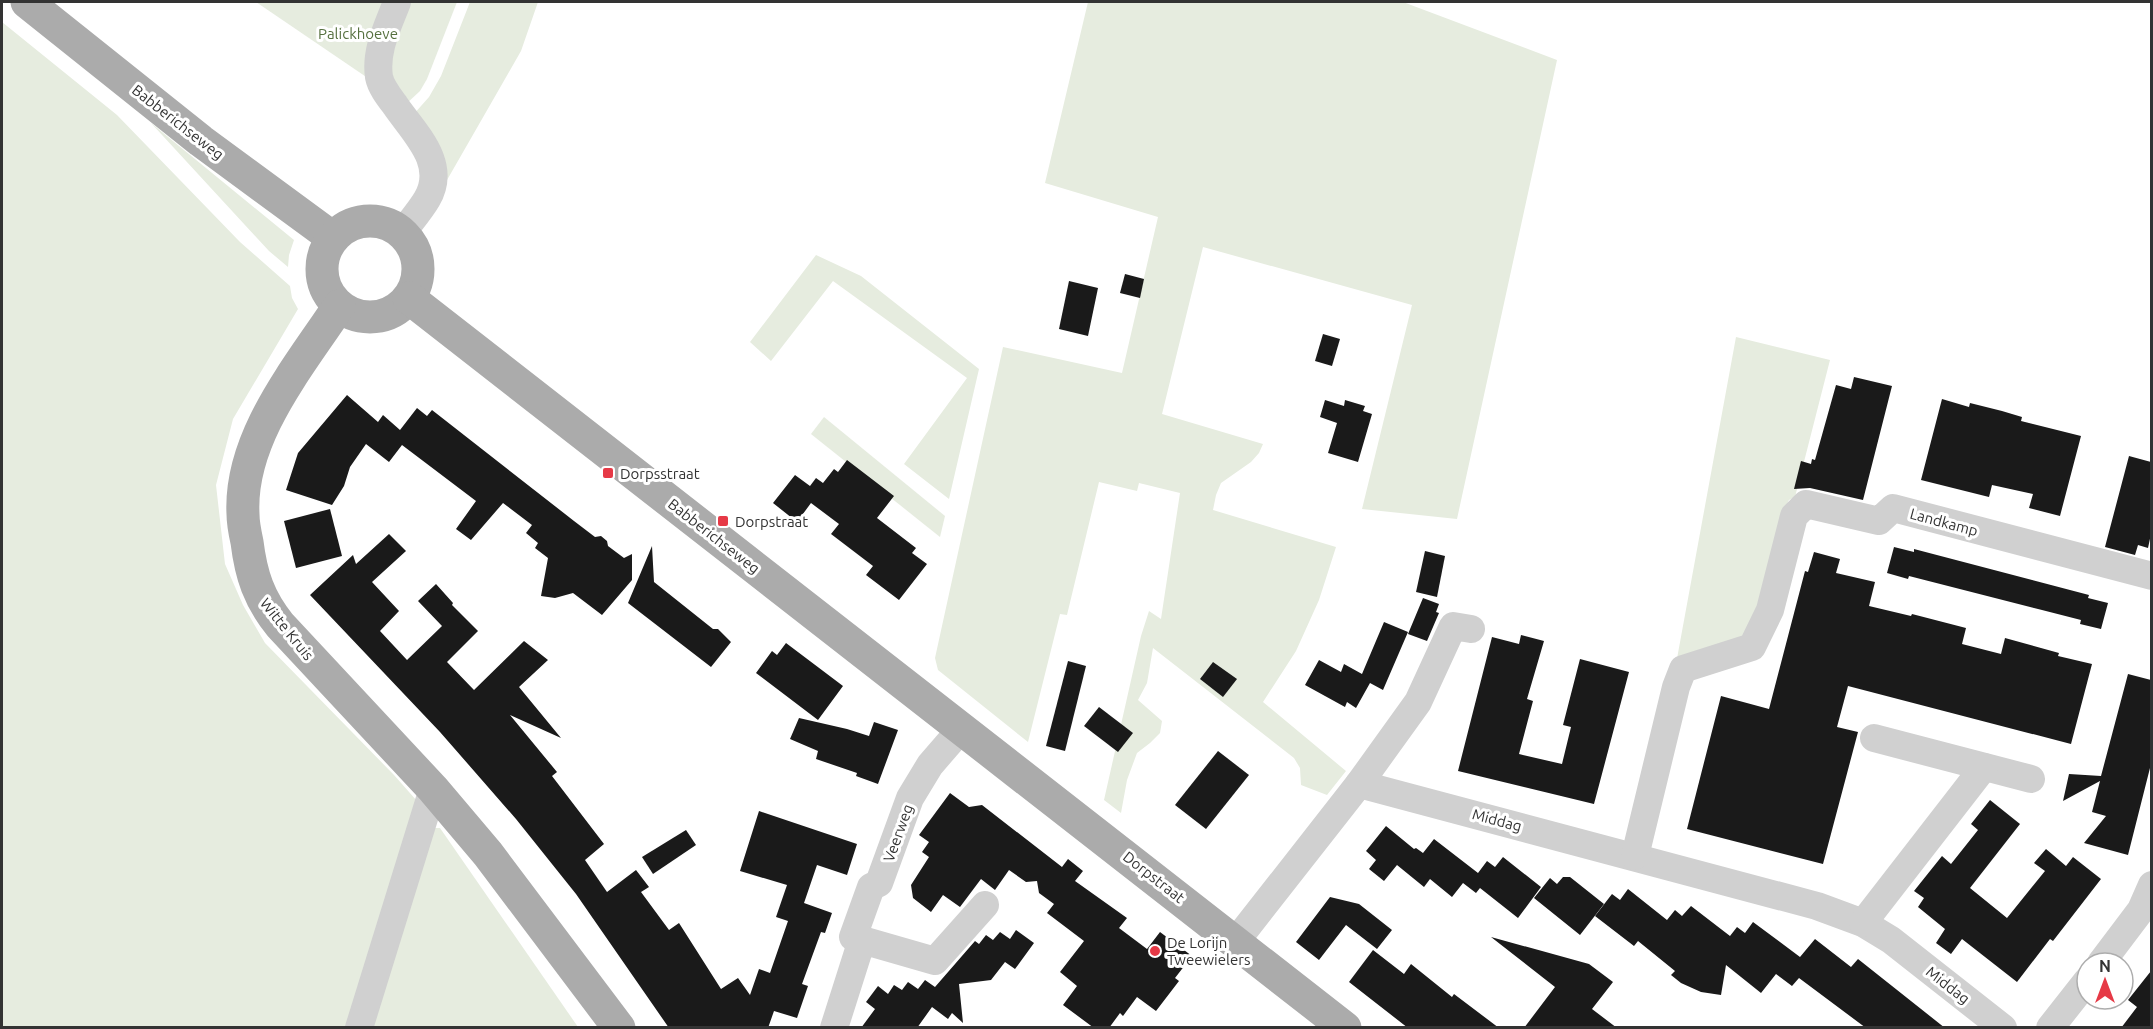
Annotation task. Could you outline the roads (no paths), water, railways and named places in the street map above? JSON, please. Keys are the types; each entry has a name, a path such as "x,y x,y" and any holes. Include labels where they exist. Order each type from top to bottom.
{"main road":[{"name":"Babberichseweg","path":"27,2 201,141 333,238"},
{"path":"366,221 379,221 402,233 411,242 418,264 418,276 409,298 394,311 375,317 362,316 339,306 325,285 322,273 326,249 333,238 342,229 354,223 366,221"},
{"name":"Babberichseweg","path":"409,298 424,312 962,728"},
{"name":"Witte Kruis","path":"339,306 261,428 247,471 243,513 249,559 260,596 274,618 433,789 488,854 619,1028"},
{"name":"Dorpstraat","path":"962,728 1345,1028"}],"street":[{"path":"397,2 378,57 380,80 403,118 425,145 431,157 434,176 427,199 402,233"},
{"name":"Landkamp","path":"1635,856 1676,687 1683,669 1752,647 1770,610 1794,516 1806,504 1879,521 1893,508 2151,576"},
{"path":"1236,942 1359,784 1418,702 1453,626 1472,628"},
{"name":"Veerweg","path":"834,1028 862,940 853,937 871,887 879,883 910,798 930,765 962,728"},
{"path":"1874,738 2031,779"},
{"path":"1863,923 1984,766"},
{"name":"Middag","path":"1359,784 1817,906 1863,923 1891,940 2003,1028"},
{"path":"359,1028 433,789"},
{"path":"2110,951 2141,910 2151,885"},
{"path":"862,940 935,961 985,905"},
{"path":"2050,1028 2075,996"}],"place":[{"name":"Dorpsstraat","path":"608,473"},
{"name":"Dorpstraat","path":"723,521"},
{"name":"De Lorijn Tweewielers","path":"1155,951"}],"park label":[{"name":"Palickhoeve","path":"358,33"}]}
